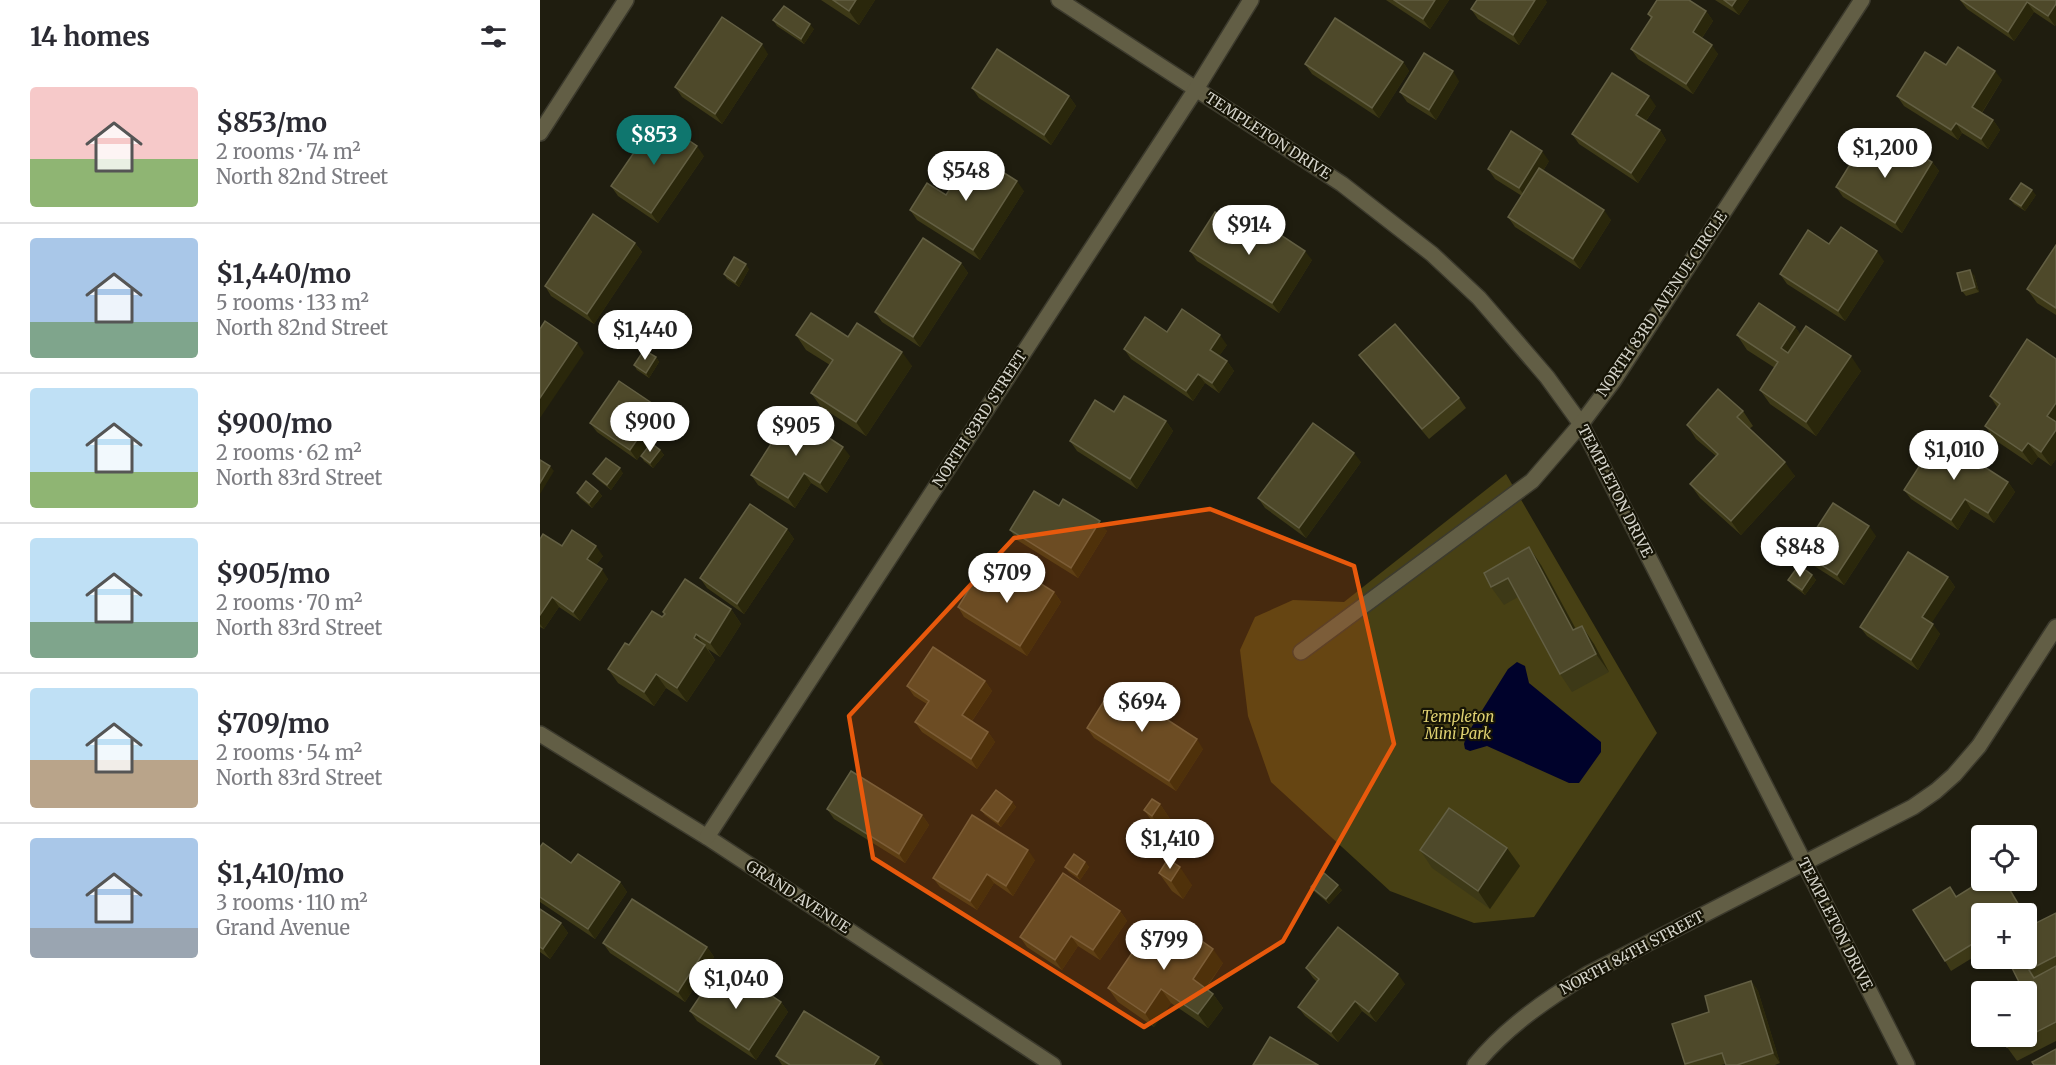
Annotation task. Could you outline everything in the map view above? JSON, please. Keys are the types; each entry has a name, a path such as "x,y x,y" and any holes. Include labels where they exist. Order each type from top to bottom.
{"street":[{"path":"540,133 626,0"},
{"name":"TEMPLETON DRIVE","path":"1059,0 1342,184 1432,254 1479,298 1547,378 1581,424 1907,1065"},
{"name":"NORTH 83RD STREET","path":"707,837 1196,89 1251,0"},
{"name":"NORTH 83RD AVENUE CIRCLE","path":"1301,652 1532,481 1581,424 1614,380 1862,0"},
{"name":"NORTH 84TH STREET","path":"1475,1065 1516,1025 1555,994 1588,974 1913,807 1936,791 1954,775 1979,746 2056,627"},
{"name":"GRAND AVENUE","path":"540,734 707,837 1053,1065"}],"highlighted area":[{"path":"1210,509 1354,566 1394,744 1283,941 1144,1027 873,858 849,716 1014,538"}],"green space":[{"name":"Templeton Mini Park","path":"1506,474 1657,733 1534,917 1474,923 1390,891 1271,782 1248,716 1240,650 1255,617 1293,600 1344,602"}],"water":[{"path":"1517,662 1525,666 1529,683 1601,742 1601,752 1579,783 1569,783 1487,746 1470,751 1465,749 1466,736 1508,669"}],"building":[{"path":"833,0 856,0 849,11"},
{"path":"1394,0 1435,0 1423,19"},
{"path":"1477,0 1535,0 1513,35 1471,9"},
{"path":"1657,0 1689,0 1706,11 1693,32 1712,45 1686,84 1631,49 1652,17 1648,14"},
{"path":"1724,0 1736,0 1732,6"},
{"path":"1961,0 2056,0 2056,4 2048,16 2027,2 2008,32"},
{"path":"784,6 810,24 801,39 773,20"},
{"path":"722,17 762,44 715,114 675,87"},
{"path":"1335,18 1403,62 1372,108 1305,64"},
{"path":"1958,47 1995,71 1972,107 1993,120 1981,139 1956,123 1951,130 1897,96 1925,52 1946,65"},
{"path":"997,49 1069,96 1044,135 972,88"},
{"path":"1424,53 1453,71 1429,110 1400,92"},
{"path":"1612,73 1649,96 1636,115 1660,130 1631,173 1572,134"},
{"path":"657,119 697,146 651,213 611,186"},
{"path":"1511,131 1542,151 1519,188 1488,169"},
{"path":"1897,141 1932,162 1895,223 1836,187 1862,145 1886,160"},
{"path":"973,153 1017,181 973,250 910,210 927,183 946,195"},
{"path":"1539,168 1604,210 1573,259 1508,217"},
{"path":"2021,183 2032,190 2021,206 2010,199"},
{"path":"1215,212 1259,239 1267,226 1305,251 1272,303 1190,251"},
{"path":"593,214 635,243 587,314 545,286"},
{"path":"1841,227 1877,251 1838,311 1780,274 1808,230 1829,244"},
{"path":"923,238 961,263 913,337 875,312"},
{"path":"2056,245 2056,308 2027,289"},
{"path":"734,257 746,264 735,282 724,274"},
{"path":"1970,270 1975,287 1962,291 1957,273"},
{"path":"1759,303 1795,327 1781,348 1788,353 1806,326 1851,356 1806,422 1760,390 1778,362 1737,335"},
{"path":"1182,309 1220,335 1210,350 1227,361 1212,383 1198,374 1186,391 1124,349 1145,317 1167,332"},
{"path":"811,313 848,337 857,323 902,352 856,422 811,393 833,360 796,335"},
{"path":"545,321 577,343 540,398 540,329"},
{"path":"1395,324 1459,398 1422,429 1359,355"},
{"path":"2027,339 2056,359 2056,403 2047,416 2056,422 2056,430 2041,452 2028,443 2022,451 1985,426 2000,404 1990,396"},
{"path":"644,350 656,357 646,373 634,365"},
{"path":"619,381 659,408 630,450 590,423"},
{"path":"1718,389 1743,411 1737,417 1785,462 1731,521 1690,484 1718,454 1687,425"},
{"path":"1124,396 1166,421 1130,479 1070,441 1095,400 1114,412"},
{"path":"791,413 843,447 820,483 804,473 788,498 751,475"},
{"path":"1313,423 1354,453 1299,528 1258,498"},
{"path":"1938,437 2008,482 1988,513 1965,499 1951,520 1904,490"},
{"path":"651,443 660,450 650,463 641,456"},
{"path":"606,458 620,468 607,485 593,474"},
{"path":"540,460 550,466 540,483"},
{"path":"586,481 598,491 589,503 577,493"},
{"path":"1034,491 1059,506 1063,499 1100,521 1071,568 1010,530"},
{"path":"1833,503 1869,526 1837,575 1801,552"},
{"path":"750,504 787,529 737,604 700,578"},
{"path":"572,530 596,546 587,559 602,569 573,612 552,597 540,615 540,539 543,534 562,546"},
{"path":"1529,547 1573,630 1582,626 1596,654 1560,674 1508,578 1491,587 1484,573"},
{"path":"1908,552 1948,577 1922,617 1933,624 1911,660 1860,627"},
{"path":"1799,565 1812,575 1802,590 1788,580"},
{"path":"1013,566 1054,592 1020,646 958,607 979,573 1000,586"},
{"path":"685,579 731,609 710,643 696,634 694,638 705,645 677,688 656,674 644,692 608,669 625,643 629,645 652,611 662,617 665,614 663,612"},
{"path":"933,647 985,681 962,715 988,732 971,759 915,722 929,701 907,686"},
{"path":"1114,685 1197,739 1169,781 1087,728"},
{"path":"851,771 922,815 899,854 827,809"},
{"path":"996,790 1012,802 998,822 981,810"},
{"path":"1152,799 1160,804 1152,816 1144,810"},
{"path":"1449,808 1507,848 1478,891 1420,850"},
{"path":"972,815 1028,850 1006,886 987,874 970,901 933,878"},
{"path":"543,843 571,863 578,854 620,882 588,929 540,897 540,847"},
{"path":"1074,854 1085,862 1077,875 1065,867"},
{"path":"1168,859 1180,867 1171,881 1159,873"},
{"path":"1063,873 1120,911 1093,950 1071,936 1055,960 1020,937"},
{"path":"1324,873 1338,885 1326,899 1311,887"},
{"path":"1950,887 1956,897 1971,888 1971,891 2011,891 2018,903 1971,903 1971,945 1945,961 1913,910"},
{"path":"632,899 707,947 678,992 603,943"},
{"path":"540,909 561,923 543,949 540,947"},
{"path":"2056,913 2056,956 2037,966 2037,922"},
{"path":"1182,927 1213,949 1193,979 1213,994 1198,1014 1161,989 1145,1013 1108,988 1149,928 1171,943"},
{"path":"1338,927 1398,974 1369,1012 1355,1001 1331,1032 1298,1007 1319,979 1306,968"},
{"path":"2056,966 2056,1022 2037,1032 2037,981 2018,981 2012,969 2031,969 2029,970 2034,978"},
{"path":"715,974 741,991 748,980 781,1002 749,1050 690,1011"},
{"path":"1751,981 1773,1053 1737,1065 1726,1065 1722,1053 1685,1064 1672,1024 1709,1012 1705,996"},
{"path":"804,1011 879,1057 874,1065 790,1065 776,1056"},
{"path":"1270,1037 1318,1065 1253,1065"},
{"path":"2056,1049 2056,1065 2034,1065 2032,1062"}]}
